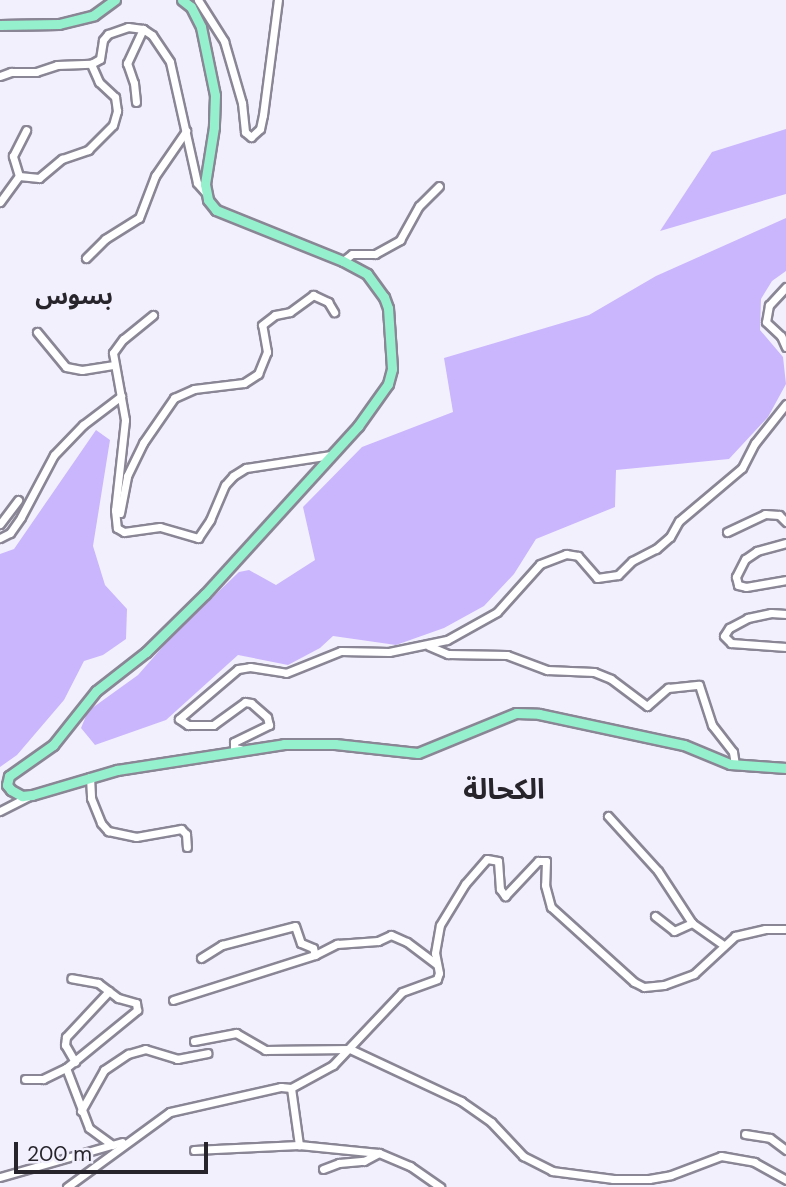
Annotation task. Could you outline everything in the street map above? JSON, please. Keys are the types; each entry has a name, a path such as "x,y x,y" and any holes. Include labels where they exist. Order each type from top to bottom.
{"main road":[{"path":"0,25 47,26 79,20 94,15 115,0"},
{"path":"183,0 191,7 201,27 215,95 205,193 216,210 343,261 367,274 384,297 391,326 393,369 388,384 358,426 205,594 146,652 96,691 53,745 9,776 7,785 22,796 32,795 90,777 245,749 316,743 418,753 503,715 531,712 684,745 735,765 786,768"}],"street":[{"path":"203,2 224,41 242,103 245,132 251,137 260,129 263,115 278,0"},
{"path":"0,76 11,72 36,72 57,65 91,64 100,59 103,40 108,34 128,27 143,29 152,35 170,62 197,183 205,193"},
{"path":"135,102 134,83 127,63 143,29"},
{"path":"19,176 39,178 62,159 88,150 113,125 117,111 115,97 99,82 91,64"},
{"path":"19,176 13,156 26,130"},
{"path":"86,258 105,239 139,218 155,176 187,130"},
{"path":"0,202 19,176"},
{"path":"343,261 352,254 375,254 400,240 419,206 439,186"},
{"path":"786,287 769,305 766,322 781,336 786,346"},
{"path":"121,531 120,509 127,476 143,443 174,398 194,389 244,383 258,374 267,352 262,331 268,318 290,312 313,295 327,302 334,312"},
{"path":"121,531 117,528 115,510 125,426 113,365 117,345 153,315"},
{"path":"37,332 66,366 82,370 113,365"},
{"path":"0,538 10,533 21,517 54,456 83,425 121,396"},
{"path":"245,749 234,748 233,745 267,727 269,721 251,703 245,702 213,725 184,724 179,719 238,669 250,667 286,673 341,651 389,652 429,646 451,638 493,615 534,569 556,556 578,556 592,574 606,579 618,575 632,561 656,549 670,537 679,522 742,468 755,443 786,404"},
{"path":"121,531 160,527 198,538 233,476 246,468 331,455"},
{"path":"0,524 18,500"},
{"path":"727,532 765,514 779,516 786,522"},
{"path":"786,543 757,551 745,559 736,577 738,585 746,587 786,580"},
{"path":"786,614 771,613 748,618 729,628 724,636 731,643 786,647"},
{"path":"429,646 448,654 508,655 547,670 594,672 647,706 671,687 699,685 714,730 733,752 735,765"},
{"path":"90,777 91,798 101,824 108,831 136,837 181,829 186,834 187,847"},
{"path":"0,811 32,795"},
{"path":"608,816 658,871 692,923 724,944"},
{"path":"67,1187 159,1118 178,1109 281,1087 291,1088 334,1065 401,992 437,979 439,973 436,964 436,938 447,912 481,863 491,858 498,861 501,892 505,896 538,862 546,861 545,885 551,907 634,982 644,987 664,985 694,974 724,944 749,932 786,929"},
{"path":"655,916 674,932 692,923"},
{"path":"201,958 222,945 295,926 301,943 313,948 315,955"},
{"path":"173,1000 315,955 344,942 378,941 391,935 407,942 436,964"},
{"path":"25,1079 43,1079 66,1069 137,1010 136,1003 118,998 92,980 71,978"},
{"path":"75,1062 65,1045 66,1037 109,991"},
{"path":"194,1041 236,1033 265,1050 350,1049 461,1101 491,1122 523,1156 544,1169 613,1179 649,1179 671,1175 721,1156 754,1162 786,1180"},
{"path":"81,1111 104,1070 128,1054 145,1048 177,1059 207,1054"},
{"path":"66,1069 81,1111 93,1133 111,1145"},
{"path":"291,1088 299,1145"},
{"path":"746,1134 764,1136 786,1150"},
{"path":"0,1177 126,1142"},
{"path":"194,1150 299,1145 379,1153 410,1166 440,1187"},
{"path":"323,1170 339,1163 367,1160 379,1153"}],"shaded area":[{"path":"786,129 786,194 660,231 712,152"},
{"path":"786,218 786,271 772,281 761,299 760,330 783,357 786,384 768,417 729,459 616,470 615,507 536,539 514,574 484,606 444,628 396,645 333,636 320,648 288,665 238,655 166,720 95,745 81,728 88,711 138,675 173,635 239,572 249,570 276,585 315,560 303,507 362,447 453,412 444,358 589,315 656,276"},
{"path":"96,430 110,440 93,546 105,585 127,609 126,639 103,655 84,661 64,700 17,755 0,767 0,554 14,549"}],"district":[{"name":"بسوس","path":"74,296"},
{"name":"الكحالة","path":"504,790"}]}
